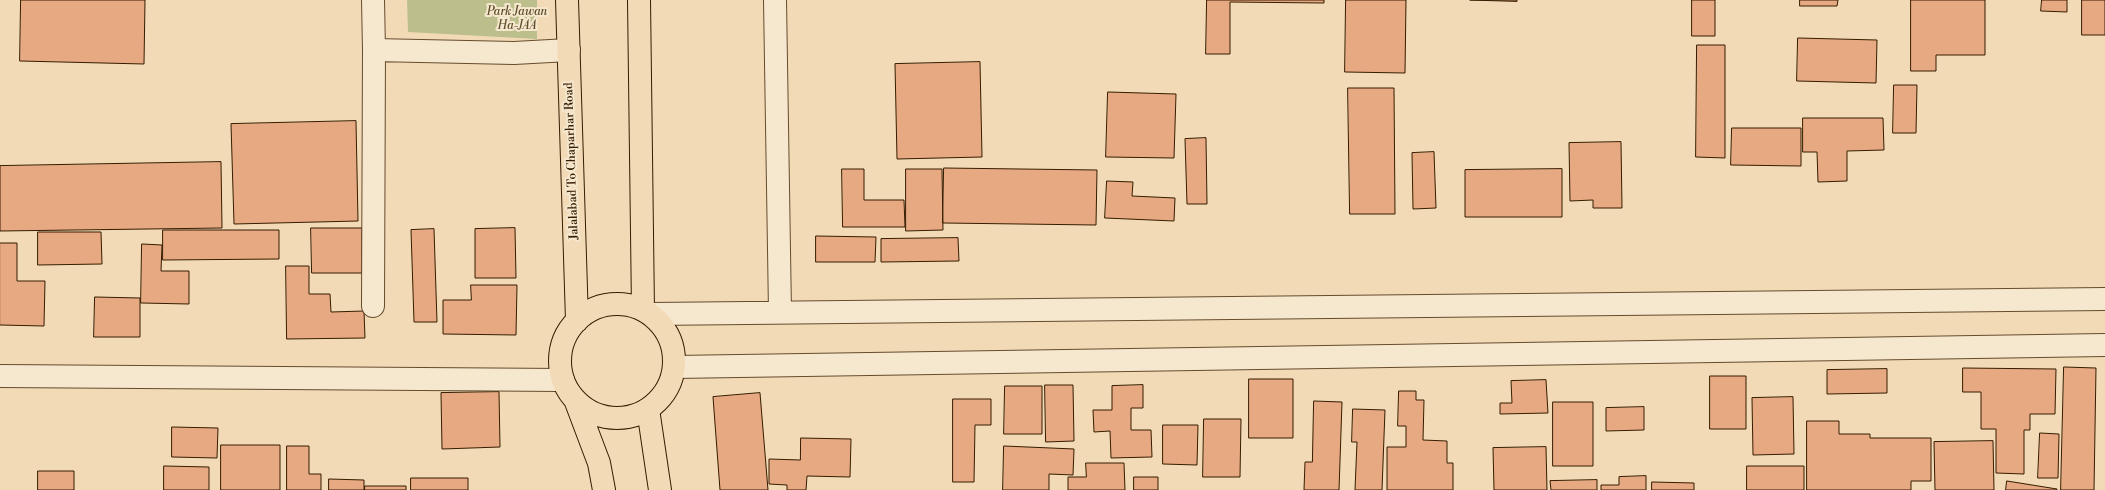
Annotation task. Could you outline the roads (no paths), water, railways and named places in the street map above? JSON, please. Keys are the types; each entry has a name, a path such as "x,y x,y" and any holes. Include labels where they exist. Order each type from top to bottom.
{"main road":[{"name":"Jalalabad To Chaparhar Road","path":"568,0 577,321"},
{"path":"639,0 647,312"},
{"path":"576,402 598,415 624,418 648,409 666,391 674,367 671,341 657,320 636,306 610,304 586,312 568,330 559,354 563,380 576,402 599,463 604,490"},
{"path":"648,409 660,490"}],"street":[{"path":"373,0 373,306"},
{"path":"775,0 780,312"},
{"path":"374,50 514,53 569,50"},
{"path":"647,312 2105,299"},
{"path":"674,367 2105,345"},
{"path":"0,376 563,380"}],"park label":[{"name":"Park Jawan Ha-JAA","path":"517,19"}]}
